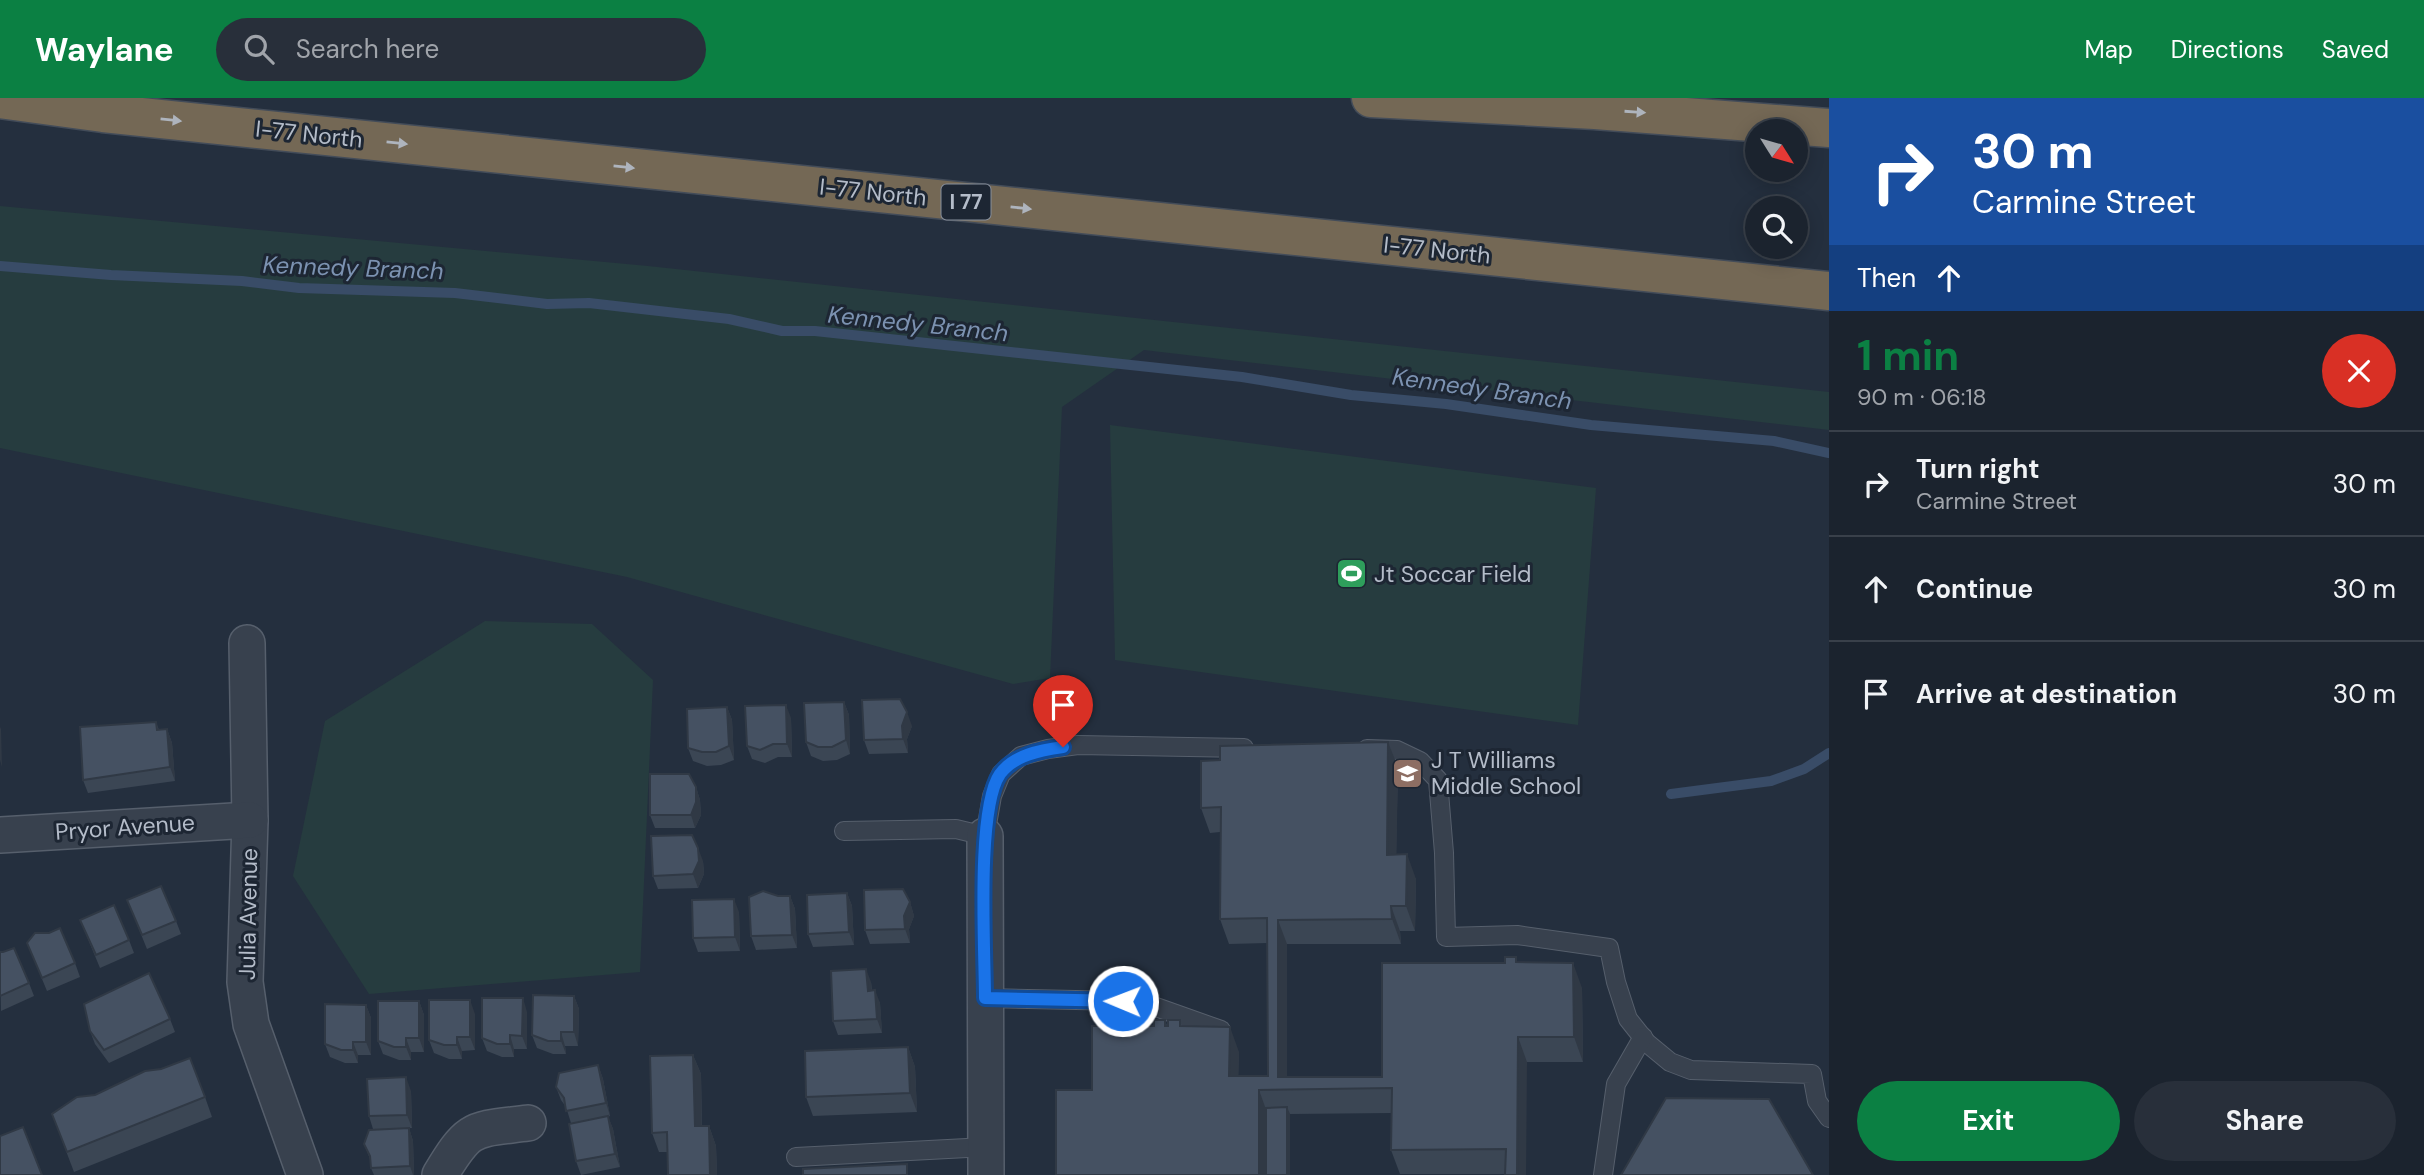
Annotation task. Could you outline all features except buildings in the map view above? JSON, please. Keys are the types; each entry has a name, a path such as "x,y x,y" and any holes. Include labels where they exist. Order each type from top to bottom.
{"highway":[{"path":"1371,98 1649,113 1829,128"},
{"name":"I-77 North","path":"0,99 103,113 1829,291"},
{"path":"0,112 103,113"}],"street":[{"name":"Julia Avenue","path":"247,643 250,820 245,982 251,1024 305,1175"},
{"name":"Pryor Avenue","path":"0,835 250,820"},
{"path":"985,836 986,1161"},
{"path":"440,1175 459,1143 477,1130 528,1123"}],"lane":[{"path":"844,831 956,829 985,836 992,796 1001,774 1021,756 1048,749 1078,745 1258,748"},
{"path":"1355,749 1397,750 1420,761 1438,780 1444,853 1446,937 1517,935 1609,948 1628,1019 1670,1062 1690,1070 1812,1074 1817,1101 1829,1118"},
{"path":"985,998 1123,1001 1156,1007 1221,1030"},
{"path":"1603,1175 1616,1084 1643,1037"},
{"path":"796,1157 986,1161"}],"green space":[{"path":"0,206 648,266 1829,392 1829,430 1144,350 1062,407 1050,678 1013,684 627,577 0,448"},
{"name":"Jt Soccar Field","path":"1110,425 1596,488 1578,725 1115,660"},
{"path":"485,621 592,624 653,680 640,972 369,994 293,876 325,721"}],"waterway":[{"name":"Kennedy Branch","path":"0,266 111,275 242,281 299,288 455,293 547,304 589,303 729,319 782,331 815,331 1242,377 1351,395 1446,404 1591,425 1774,441 1829,453"},
{"path":"1671,794 1771,781 1804,769 1829,753"}],"place":[{"name":"Jt Soccar Field","path":"1351,574"},
{"name":"J T Williams Middle School","path":"1408,773"}],"route":[{"path":"1063,747 1021,756 1001,774 992,796 985,836 985,998 1123,1001"}]}
